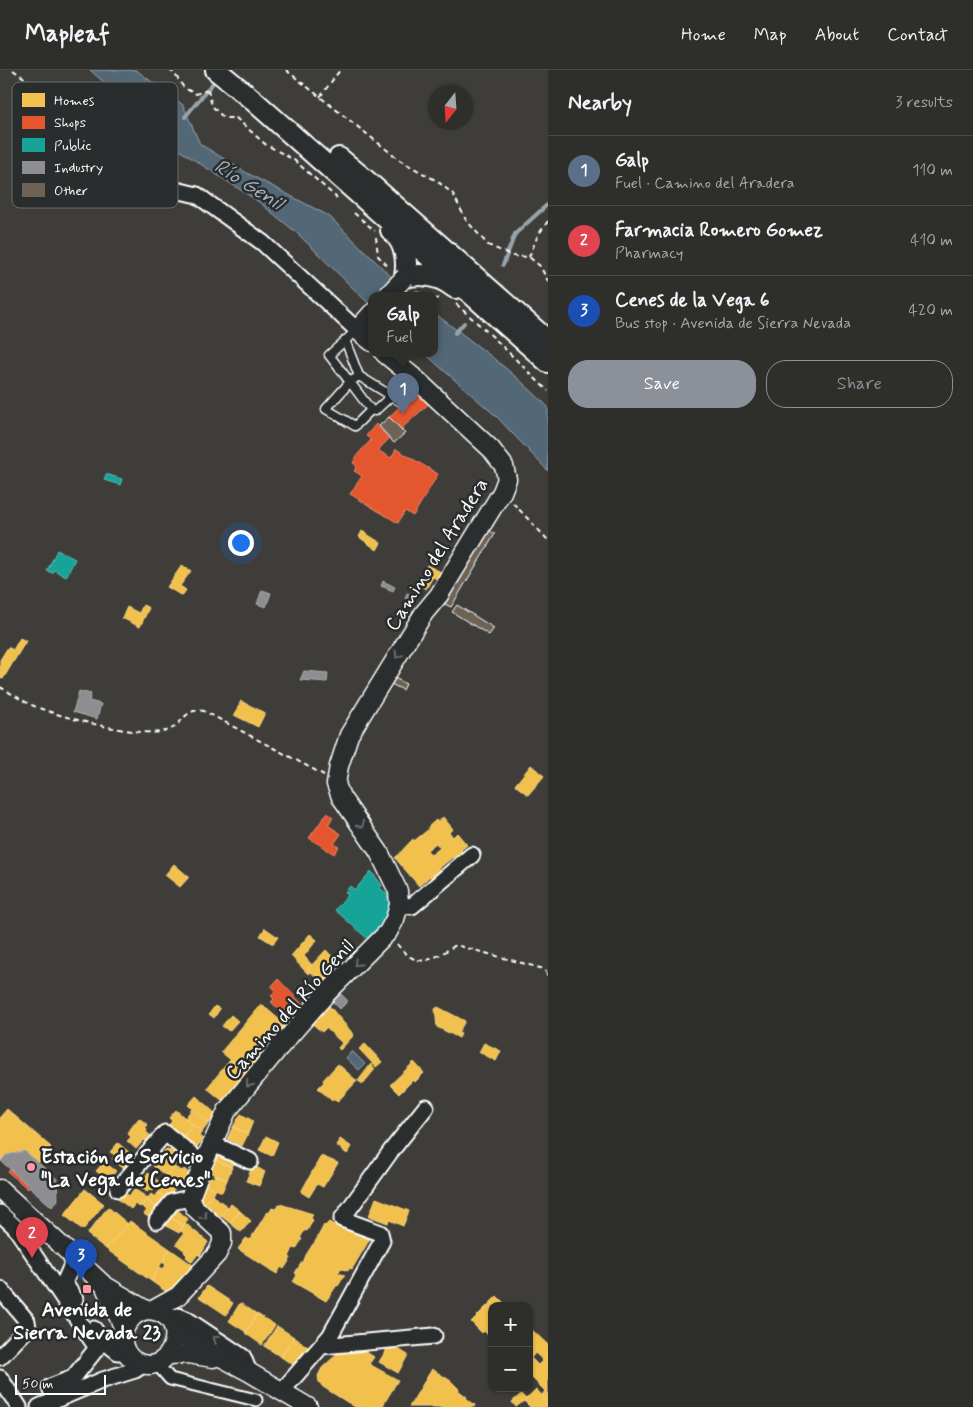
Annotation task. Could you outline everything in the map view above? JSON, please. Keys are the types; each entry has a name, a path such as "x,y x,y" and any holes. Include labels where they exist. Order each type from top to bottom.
{"main road":[{"path":"216,70 428,254 548,362"},
{"path":"228,70 369,183 547,340"},
{"path":"338,175 353,196 399,237 404,246 409,273"},
{"path":"369,183 387,206 428,244 427,262 409,273"},
{"path":"428,254 439,255 522,327 547,340"},
{"path":"409,273 433,276 479,301"}],"street":[{"path":"178,190 197,194 264,243 360,326 368,337"},
{"path":"391,292 409,273"},
{"name":"Camino del Aradera","path":"336,784 339,766 349,735 424,614 440,595 502,492 507,479 504,466 491,449 388,357"},
{"path":"336,784 341,797 379,852 398,891 399,904 412,906 472,855"},
{"name":"Camino del Río Genil","path":"190,1198 227,1110 326,994 388,932 395,919 399,904"},
{"path":"282,1391 330,1336 382,1241 380,1233 342,1219 426,1106"},
{"path":"118,1189 165,1133 203,1164"},
{"path":"213,1144 250,1161"},
{"path":"0,1190 104,1285 162,1317 196,1344 249,1372 308,1407"},
{"path":"157,1221 172,1202 190,1198 195,1208 222,1233 222,1242 217,1254 178,1296 162,1317"},
{"path":"0,1213 15,1226 97,1348 73,1378 50,1387 55,1401"},
{"path":"75,1258 64,1283 100,1338 118,1352 126,1352"},
{"path":"104,1285 124,1329"},
{"path":"0,1289 27,1321 28,1328 0,1358"},
{"path":"162,1317 174,1343 156,1361 134,1360 126,1352 122,1339 124,1329 133,1317 178,1316 186,1319 243,1357 249,1372"},
{"path":"322,1346 434,1336"},
{"path":"103,1380 119,1365 126,1352"},
{"path":"39,1407 103,1380 128,1373 156,1361 188,1354 224,1360"},
{"path":"156,1361 170,1379 256,1400"},
{"path":"0,1378 19,1407"}],"lane":[{"path":"358,376 360,326"},
{"path":"360,326 329,355 371,410 375,412 391,396"},
{"path":"358,376 326,408 355,426 371,410"},
{"path":"358,376 402,403"}],"path":[{"path":"12,70 29,82"},
{"path":"169,70 174,73 184,88 196,94 208,90 212,106 224,118 236,118 265,144 294,160 338,199"},
{"path":"286,70 401,161 436,181 453,194 466,220 488,244 513,256 529,257 540,266 548,281"},
{"path":"320,97 340,70"},
{"path":"352,211 376,233"},
{"path":"529,257 538,235 548,221"},
{"path":"438,298 447,297"},
{"path":"454,303 494,338 548,391"},
{"path":"502,492 548,540"},
{"path":"0,687 33,706 91,724 153,733 167,731 177,725 188,713 196,709 204,711 336,784"},
{"path":"388,932 406,956 417,961 433,959 456,945 544,969 548,976"}],"water":[{"path":"90,70 136,70 152,82 103,82"},
{"name":"Río Genil","path":"178,101 183,105 200,144 247,173 329,216 407,292 368,292 368,303 298,234 259,202 179,150"},
{"path":"438,316 508,370 548,407 548,471 496,416 429,357 438,357"},
{"path":"352,1051 365,1064 359,1070 346,1058"}],"building: Homes":[{"path":"362,531 381,543 377,550 359,537"},
{"path":"182,565 191,571 180,586 186,590 182,596 167,587"},
{"path":"427,565 443,573 439,580 433,577 426,589 417,584"},
{"path":"143,605 149,608 140,627 122,618 127,607 139,613"},
{"path":"20,638 26,641 3,679 0,678 0,660 8,647 13,650"},
{"path":"241,701 265,713 258,727 234,715"},
{"path":"531,765 544,776 528,795 515,785"},
{"path":"443,817 453,829 449,832 453,837 457,833 467,845 461,850 463,852 454,859 453,857 438,869 440,871 431,878 430,876 419,886 395,858 413,839 414,841 429,829 428,827 436,820 437,822","holes":["436,843 440,848 431,855 427,850"]},
{"path":"174,864 189,877 180,887 165,875"},
{"path":"265,928 278,937 273,944 260,936"},
{"path":"310,934 317,940 304,956 312,965 308,969 311,972 308,974 291,956"},
{"path":"326,950 343,968 325,987 308,969"},
{"path":"326,1002 354,1035 340,1050 338,1048 342,1043 326,1028 322,1032 308,1020"},
{"path":"261,1004 287,1026 248,1074 221,1052"},
{"path":"215,1006 220,1009 214,1018 209,1014"},
{"path":"438,1007 465,1021 458,1033 461,1034 459,1038 437,1027 435,1009"},
{"path":"231,1015 238,1021 229,1031 222,1026"},
{"path":"484,1043 501,1051 496,1061 479,1052"},
{"path":"365,1044 382,1062 376,1067 359,1049"},
{"path":"230,1060 248,1074 224,1102 207,1088"},
{"path":"414,1062 424,1073 415,1082 413,1080 399,1094 390,1085"},
{"path":"338,1064 357,1081 337,1102 334,1099 332,1101 318,1088"},
{"path":"371,1064 375,1069 363,1084 358,1081"},
{"path":"196,1096 216,1114 209,1123 188,1105"},
{"path":"7,1109 51,1147 38,1163 25,1151 6,1155 0,1161 0,1117"},
{"path":"192,1109 209,1123 202,1132 185,1118"},
{"path":"176,1110 193,1125 183,1137 168,1126 172,1121 169,1118"},
{"path":"241,1114 253,1121 248,1134 233,1127"},
{"path":"139,1118 148,1125 145,1128 146,1132 151,1136 147,1142 144,1140 136,1149 127,1141 131,1137 127,1133"},
{"path":"193,1125 202,1132 199,1136 203,1139 193,1152 187,1147 190,1143 183,1137"},
{"path":"233,1127 248,1134 242,1146 227,1139"},
{"path":"266,1136 278,1142 272,1156 259,1150"},
{"path":"340,1139 352,1147 347,1154 336,1145"},
{"path":"118,1143 130,1153 125,1160 130,1164 127,1168 125,1166 124,1169 112,1159 115,1155 110,1152"},
{"path":"166,1149 174,1153 170,1158 176,1164 166,1176 152,1165"},
{"path":"218,1153 238,1156 232,1167 215,1160"},
{"path":"321,1156 338,1163 323,1187 317,1184 309,1197 301,1192"},
{"path":"215,1160 232,1167 227,1180 210,1172"},
{"path":"104,1162 116,1171 110,1178 115,1183 112,1187 111,1185 109,1187 98,1178 101,1175 96,1171"},
{"path":"253,1165 265,1172 259,1186 246,1181"},
{"path":"174,1167 182,1171 184,1169 190,1174 180,1187 176,1184 173,1188 164,1179"},
{"path":"148,1173 161,1183 153,1191 150,1189 147,1192 135,1183 137,1180 135,1179 137,1176 142,1180"},
{"path":"215,1175 227,1180 222,1192 206,1185 210,1177 214,1178"},
{"path":"164,1179 175,1189 167,1199 158,1193 161,1189 157,1187"},
{"path":"204,1185 216,1190 205,1203 199,1195"},
{"path":"85,1189 104,1204 83,1230 64,1215"},
{"path":"134,1189 148,1198 140,1207 135,1204 131,1209 118,1199 123,1191 129,1196"},
{"path":"158,1193 167,1199 160,1210 146,1200 151,1194 155,1197"},
{"path":"212,1195 228,1207 219,1218 213,1212 215,1211 205,1203"},
{"path":"376,1198 409,1211 403,1226 389,1220 388,1223 369,1216"},
{"path":"146,1200 160,1210 152,1220 144,1214 147,1210 141,1206"},
{"path":"231,1204 240,1211 230,1223 221,1216"},
{"path":"280,1204 313,1214 311,1218 313,1220 307,1231 305,1230 300,1238 302,1239 296,1249 293,1248 289,1257 291,1258 284,1269 281,1267 277,1274 238,1249 246,1238 250,1240 267,1212 269,1213 272,1208 275,1209"},
{"path":"108,1207 128,1224 106,1249 87,1234"},
{"path":"174,1207 188,1219 183,1226 168,1215"},
{"path":"240,1211 251,1221 241,1232 230,1223"},
{"path":"168,1215 183,1226 179,1233 162,1224"},
{"path":"130,1221 170,1249 151,1281 106,1249"},
{"path":"329,1222 345,1231 350,1224 371,1237 352,1269 349,1268 348,1271 341,1268 338,1273 345,1275 326,1301 293,1282 297,1275 295,1273 303,1263 324,1225"},
{"path":"185,1223 208,1242 200,1256 198,1254 192,1262 186,1257 185,1251 176,1244 184,1233 180,1231"},
{"path":"170,1249 197,1268 171,1293 168,1293 151,1281 159,1267 163,1269 166,1265 162,1262"},
{"path":"207,1286 233,1303 226,1315 199,1297"},
{"path":"497,1296 503,1302 491,1302"},
{"path":"240,1303 257,1314 246,1332 229,1321"},
{"path":"488,1305 488,1335 484,1331 482,1333 471,1322"},
{"path":"257,1314 275,1325 262,1345 245,1333"},
{"path":"277,1326 294,1337 281,1357 264,1346"},
{"path":"533,1331 548,1345 548,1402 542,1395 545,1391 533,1379 533,1360 538,1365 543,1360 535,1353 533,1356"},
{"path":"294,1337 312,1350 298,1368 281,1357"},
{"path":"390,1344 408,1355 398,1373 379,1362"},
{"path":"357,1346 374,1357 369,1364 398,1380 382,1407 355,1407 323,1387 319,1382 318,1376 322,1368 338,1353"},
{"path":"432,1369 451,1381 475,1405 474,1407 409,1407"},
{"path":"536,1389 548,1402 548,1407 530,1407 524,1401 516,1407 512,1402 521,1394 526,1399"}],"building: Shops":[{"path":"419,388 432,401 401,429 389,417"},
{"path":"376,424 389,439 379,451 391,458 396,449 438,474 413,516 405,511 398,523 350,494 362,476 354,471 357,466 353,463 358,454 371,440 366,436"},
{"path":"327,813 333,817 328,825 341,834 334,844 339,847 334,854 309,838"},
{"path":"278,979 307,1009 293,1023 271,1002 274,999 271,996 275,991 271,987"},
{"path":"22,1155 42,1172 28,1189 8,1172"}],"building: Public":[{"path":"106,474 122,479 120,485 104,480"},
{"path":"57,550 75,559 66,577 54,570 53,573 47,571"},
{"path":"371,871 381,884 380,888 388,895 390,906 385,924 369,940 335,910 348,895 345,892 350,886 355,890"}],"building: Industry":[{"path":"383,581 395,587 393,591 381,586"},
{"path":"262,590 271,593 266,607 257,604"},
{"path":"407,593 415,596 412,601 405,598"},
{"path":"304,671 328,673 327,682 300,680"},
{"path":"79,691 91,694 89,701 101,704 97,719 73,712"},
{"path":"337,990 348,1001 340,1009 329,998"},
{"path":"25,1151 57,1179 58,1200 52,1207 1,1161 6,1155"}],"building: Other":[{"path":"389,417 405,433 394,443 379,426"},
{"path":"489,530 495,534 451,607 445,604"},
{"path":"457,605 494,628 489,635 452,612"},
{"path":"391,676 406,684 403,690 387,682"}],"waterway":[{"path":"185,117 217,78"},
{"path":"503,265 515,234 548,204"},
{"path":"455,333 464,323"}],"place":[{"name":"Galp","path":"403,414"},
{"name":"Estación de Servicio \"La Vega de Cenes\"","path":"31,1167"},
{"name":"Farmacia Romero Gomez","path":"32,1258"},
{"name":"Cenes de la Vega 6","path":"81,1280"},
{"name":"Avenida de Sierra Nevada 23","path":"87,1289"}]}
